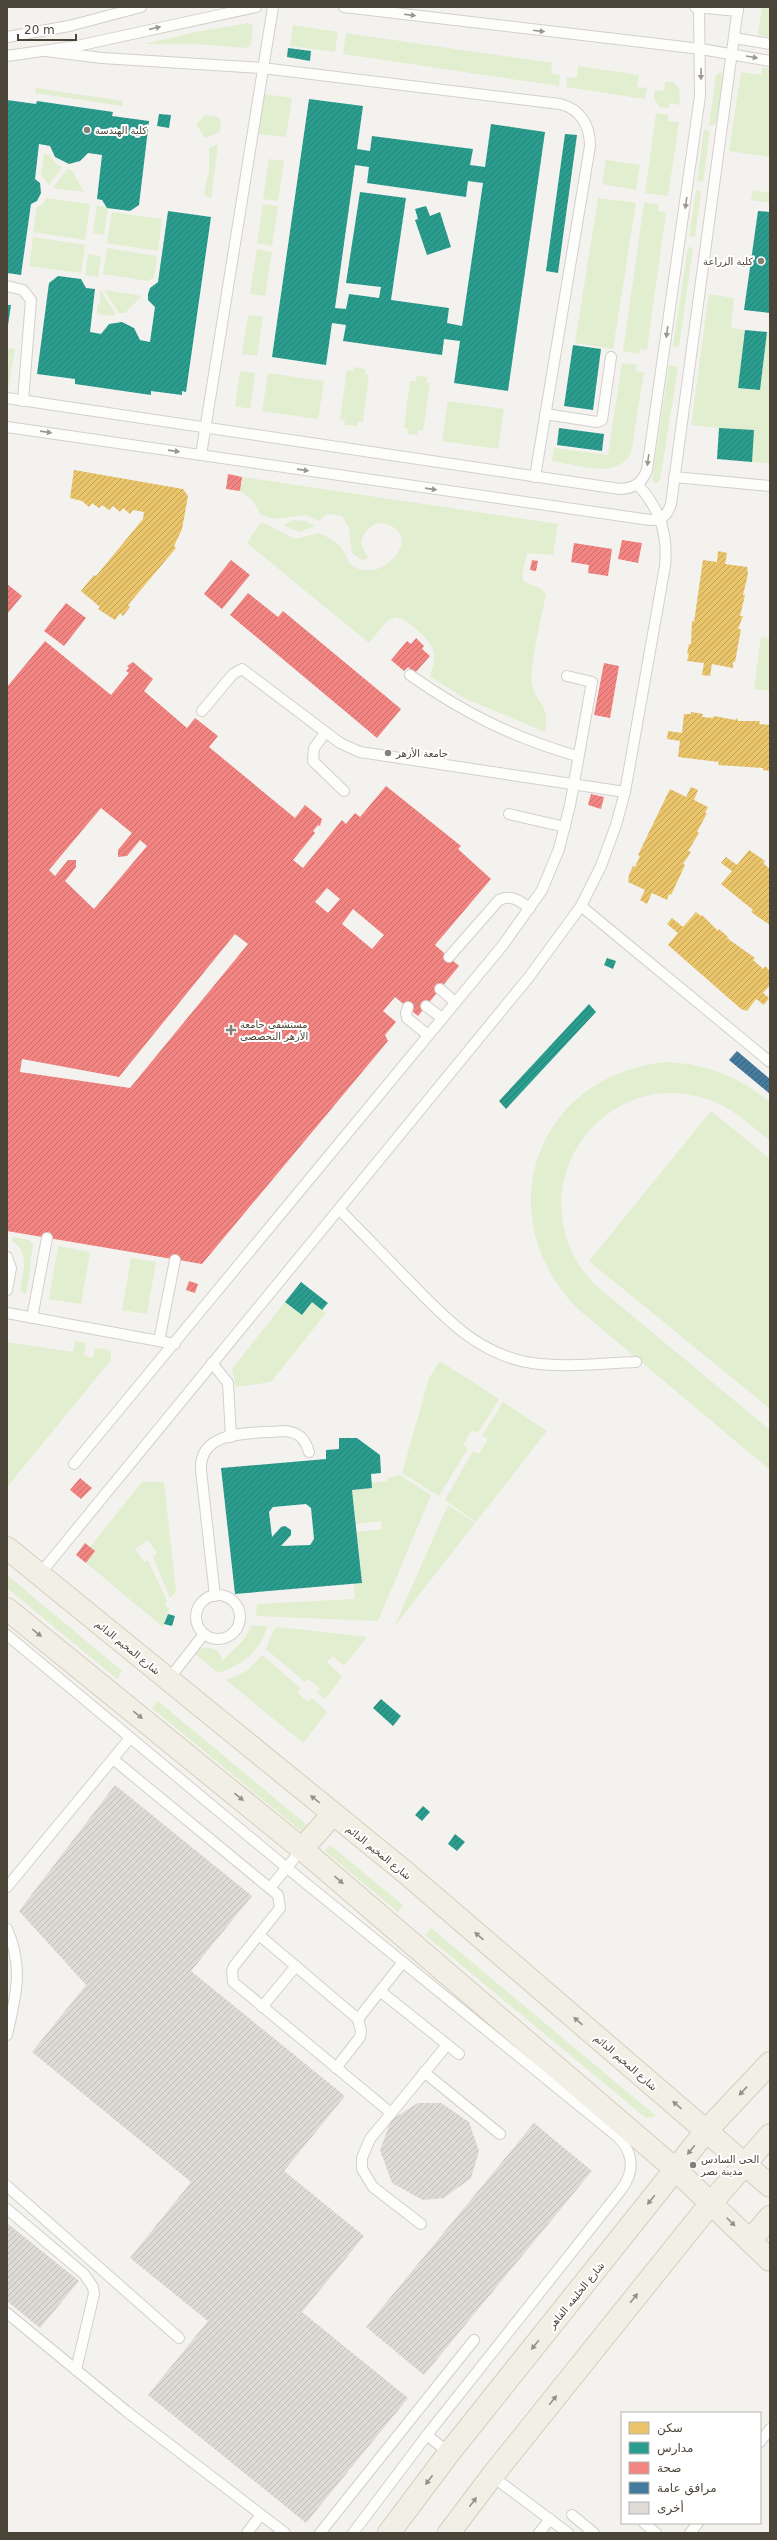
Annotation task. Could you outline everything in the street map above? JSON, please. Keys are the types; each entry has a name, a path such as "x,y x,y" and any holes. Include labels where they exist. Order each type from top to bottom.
{"main road":[{"name":"شارع المخيم الدائم","path":"7,1548 405,1872 770,2186"},
{"path":"7,1608 302,1849 676,2169 770,2260"},
{"path":"302,1849 332,1814"},
{"name":"شارع الخليفه القاهر","path":"389,2533 450,2453 706,2130 770,2063"},
{"path":"449,2533 492,2476 711,2203 744,2163 770,2135"},
{"path":"750,2242 770,2217"}],"lane":[{"path":"7,38 69,26 141,7"},
{"path":"7,56 46,51 256,7"},
{"path":"201,455 204,427 273,7"},
{"path":"344,7 702,49 770,61"},
{"path":"7,427 650,520 661,519 669,511 738,9 695,7"},
{"path":"7,398 620,489 630,489 638,485 647,470 686,204 700,96 702,49 699,7"},
{"path":"734,38 770,44"},
{"path":"46,51 102,58 262,68 560,104 580,115 588,130 590,146 535,477"},
{"path":"7,286 23,290 31,300 23,401"},
{"path":"545,414 597,422 602,420 611,357"},
{"path":"674,477 770,486"},
{"path":"39,1575 529,978 581,906 601,866 625,792 665,566 665,535 661,519 648,495 638,485"},
{"path":"202,711 233,674 242,669 340,744 360,752 625,792"},
{"path":"410,675 446,700 484,721 548,747 578,756"},
{"path":"74,1464 175,1344 442,1018 530,908 552,870 565,827 592,682 567,676"},
{"path":"325,733 314,748 313,761 344,791"},
{"path":"508,814 565,827"},
{"path":"449,957 499,900 507,897 514,898 530,908"},
{"path":"581,906 770,1062"},
{"path":"440,989 455,1002"},
{"path":"426,1006 442,1018"},
{"path":"408,1007 406,1013 407,1018 428,1035"},
{"path":"339,1209 442,1316 475,1342 494,1352 532,1363 636,1362"},
{"path":"32,1318 47,1238"},
{"path":"7,1257 11,1268 7,1290"},
{"path":"159,1341 176,1260"},
{"path":"7,1314 175,1344"},
{"path":"212,1363 222,1372 228,1383 231,1437"},
{"path":"215,1596 200,1464 204,1452 212,1442 231,1437 293,1432 304,1439 310,1452"},
{"path":"215,1596 225,1597 234,1602 239,1612 238,1625 227,1637 211,1638 204,1634 197,1624 196,1611 203,1600 215,1596"},
{"path":"168,1680 204,1634"},
{"path":"7,1635 287,1868 618,2137 626,2146 631,2157 632,2169 628,2180 621,2190 427,2435 353,2533"},
{"path":"7,1887 130,1738"},
{"path":"113,1759 270,1888 280,1899 280,1908 234,1966 231,1977 237,1986 391,2113"},
{"path":"270,1888 302,1849"},
{"path":"7,1929 15,1947 18,1981 7,2035"},
{"path":"259,1935 358,2020 361,2031 360,2037 336,2068"},
{"path":"358,2020 403,1962"},
{"path":"262,2007 296,1966"},
{"path":"380,1991 459,2054"},
{"path":"421,2224 373,2187 362,2169 364,2148 447,2045"},
{"path":"424,2072 500,2134"},
{"path":"7,2186 179,2338"},
{"path":"7,2209 90,2279 94,2287 93,2302 76,2370"},
{"path":"26,2225 37,2213"},
{"path":"90,2279 100,2267"},
{"path":"7,2313 76,2370 260,2516 285,2533"},
{"path":"320,2533 474,2340"},
{"path":"761,2441 770,2429"},
{"path":"427,2435 450,2453"},
{"path":"492,2476 568,2533"},
{"path":"572,2515 594,2533"},
{"path":"247,2533 260,2516"},
{"path":"539,2533 550,2519"},
{"path":"645,2524 656,2533"},
{"path":"690,2533 697,2524"}],"green space":[{"path":"762,7 770,7 770,37 758,35"},
{"path":"249,23 253,26 251,44 247,48 195,44 144,44 196,32"},
{"path":"293,25 338,32 335,52 290,46"},
{"path":"346,33 552,63 551,74 560,75 559,86 343,54"},
{"path":"578,66 639,75 637,87 647,88 645,99 566,87 567,77 577,78"},
{"path":"762,67 770,69 770,157 729,151 741,72 761,75"},
{"path":"721,72 723,77 716,123 712,126 709,124 716,75"},
{"path":"665,82 673,82 679,88 680,105 670,103 669,108 660,107 654,99 655,90 664,91"},
{"path":"36,88 123,101 122,106 35,93"},
{"path":"264,94 292,98 286,137 258,134"},
{"path":"656,113 668,115 668,121 679,122 668,196 645,193"},
{"path":"205,115 218,117 221,121 220,132 205,138 196,124"},
{"path":"704,130 710,131 703,182 697,181"},
{"path":"218,144 211,199 204,194 209,171 209,148"},
{"path":"44,154 50,155 56,164 62,167 49,185 41,175"},
{"path":"269,159 284,161 278,201 263,199"},
{"path":"606,160 640,165 636,190 602,184"},
{"path":"67,169 72,170 84,192 53,188"},
{"path":"696,190 701,191 695,237 689,236"},
{"path":"753,190 770,193 770,203 751,200"},
{"path":"46,198 90,204 85,240 33,232 37,207 43,204"},
{"path":"598,198 636,203 613,349 575,343"},
{"path":"644,203 659,204 658,211 666,212 647,350 640,349 639,354 623,351"},
{"path":"263,204 278,206 272,246 257,243"},
{"path":"97,206 108,207 104,235 93,233"},
{"path":"112,212 162,219 158,251 107,243"},
{"path":"33,237 85,245 81,273 29,266"},
{"path":"688,247 693,248 679,347 673,346"},
{"path":"107,248 157,256 154,277 148,281 103,274"},
{"path":"257,249 272,252 265,296 250,294"},
{"path":"88,254 101,256 98,277 85,275"},
{"path":"100,290 116,314 112,316 97,314 97,305 100,305"},
{"path":"104,290 142,296 125,313 119,313"},
{"path":"709,294 734,298 731,328 745,330 739,388 760,390 767,332 770,333 770,463 752,462 719,428 691,425"},
{"path":"248,315 263,317 257,356 242,354"},
{"path":"7,348 15,349 8,390 7,390"},
{"path":"622,363 637,365 636,371 644,372 631,453 625,462 606,469 596,469 552,461 554,448 608,455"},
{"path":"669,365 678,367 660,480 656,484 652,480"},
{"path":"354,367 366,369 365,374 369,374 363,422 358,422 357,426 344,425 345,420 340,419 347,370 353,371"},
{"path":"240,371 255,373 250,409 235,406"},
{"path":"268,373 324,381 318,419 262,411"},
{"path":"416,376 427,377 426,383 430,383 423,431 418,430 417,435 407,434 408,429 404,428 410,381 416,381"},
{"path":"448,401 504,409 498,449 442,441"},
{"path":"242,477 558,524 553,555 527,553 522,575 524,582 542,589 546,595 532,666 532,684 534,691 546,715 545,732 464,698 430,676 434,659 432,648 420,632 402,619 397,617 387,621 369,643 247,543 260,524 264,523 295,539 319,533 338,544 353,566 363,570 371,570 387,564 399,551 401,537 397,530 389,525 379,523 370,527 364,534 361,544 368,558 362,560 352,553 349,528 342,516 328,514 318,521 305,515 276,519 261,515 252,500 240,491"},
{"path":"294,520 305,521 315,526 299,532 283,525"},
{"path":"761,637 770,638 770,691 754,689"},
{"path":"667,1062 682,1063 722,1073 746,1085 770,1102 770,1141 733,1112 716,1102 707,1099 675,1093 645,1096 618,1107 595,1125 577,1148 565,1175 561,1205 566,1237 577,1262 594,1284 770,1430 770,1470 578,1309 550,1272 535,1233 531,1193 539,1155 557,1121 585,1093 622,1072"},
{"path":"711,1111 770,1159 770,1409 589,1261"},
{"path":"13,1237 29,1240 33,1244 27,1291 25,1294 20,1291 24,1264 22,1251 12,1241"},
{"path":"58,1246 90,1252 81,1304 49,1299"},
{"path":"131,1258 156,1262 147,1314 122,1310"},
{"path":"285,1302 302,1315 312,1302 326,1313 271,1382 236,1387 232,1369"},
{"path":"75,1341 86,1343 84,1356 93,1358 95,1348 106,1349 111,1352 111,1360 7,1487 7,1342 73,1352"},
{"path":"440,1361 499,1399 478,1433 472,1430 463,1445 468,1448 439,1496 402,1473 429,1378"},
{"path":"503,1402 547,1431 476,1522 445,1500 473,1451 479,1454 488,1439 482,1436"},
{"path":"400,1475 431,1495 378,1621 256,1616 257,1604 355,1599 354,1584 362,1583 357,1532 382,1529 381,1521 356,1524 352,1490 372,1488 372,1483 387,1481 387,1478"},
{"path":"142,1482 164,1482 176,1592 170,1598 153,1557 157,1553 148,1540 135,1549 144,1562 148,1560 167,1601 165,1605 169,1609 163,1627 86,1563 95,1551 90,1547"},
{"path":"448,1505 475,1523 394,1627"},
{"path":"7,1575 122,1671 117,1679 7,1588"},
{"path":"252,1625 267,1626 260,1643 243,1661 227,1670 218,1673 194,1653 202,1648 211,1648 217,1650 223,1660 243,1641"},
{"path":"275,1627 367,1637 344,1666 333,1656 327,1662 342,1677 325,1699 317,1692 320,1688 308,1679 305,1682 266,1649"},
{"path":"262,1655 300,1688 297,1692 308,1702 312,1698 327,1712 303,1743 226,1680 247,1671"},
{"path":"158,1701 307,1825 301,1831 152,1708"},
{"path":"330,1845 403,1905 398,1912 325,1851"},
{"path":"431,1928 656,2116 646,2118 425,1935"}],"building: سكن":[{"path":"74,470 183,489 188,496 182,529 174,546 176,548 128,605 130,607 123,616 120,613 115,620 98,609 100,607 81,591 94,575 96,576 143,519 144,512 133,510 130,514 123,508 120,512 113,506 109,510 102,505 99,508 92,503 89,507 82,501 70,498"},
{"path":"718,551 727,553 725,564 747,567 748,574 740,616 743,616 738,629 741,629 735,662 733,662 733,668 712,664 710,676 702,675 704,663 687,661 689,654 687,654 689,644 691,644 692,621 694,622 703,560 717,562"},
{"path":"691,712 703,714 702,717 713,718 714,716 735,720 737,718 738,721 760,721 759,724 770,725 770,771 763,770 763,768 718,765 719,762 678,757 680,741 667,739 668,731 682,733 684,714 691,714"},
{"path":"691,787 698,790 694,800 708,807 705,813 707,813 697,832 699,833 688,851 691,852 683,864 685,865 671,895 669,894 667,900 652,893 647,904 640,900 645,890 628,882 629,875 633,866 635,867 640,856 638,855 670,789 686,797"},
{"path":"749,850 765,861 763,863 770,869 770,925 751,912 753,910 721,884 732,871 721,863 726,857 737,865"},
{"path":"696,912 701,916 702,915 718,931 719,929 728,937 727,938 755,958 753,960 763,969 765,966 770,971 770,985 763,993 769,998 764,1005 756,999 747,1011 741,1009 668,945 678,933 667,924 672,918 683,927"}],"building: مدارس":[{"path":"288,48 311,51 310,61 287,57"},
{"path":"309,99 363,106 357,149 370,151 372,136 473,149 470,165 485,167 491,124 545,132 508,391 454,383 460,341 444,339 442,355 343,341 346,325 332,323 326,365 272,357","holes":["355,165 369,167 367,183 466,197 468,181 483,183 462,326 447,323 449,308 391,300 406,198 360,192 346,283 381,287 379,298 349,294 346,309 335,308"]},
{"path":"7,100 36,104 37,101 113,112 112,116 149,121 139,205 130,211 107,208 102,200 97,199 102,155 88,153 80,161 69,164 55,157 50,146 39,144 35,179 40,183 41,193 37,201 31,204 21,275 7,273"},
{"path":"159,114 171,115 169,128 157,126"},
{"path":"565,134 577,135 558,273 546,271"},
{"path":"426,206 430,216 440,212 451,247 427,255 415,220 418,219 415,209"},
{"path":"168,211 211,217 186,392 182,391 182,395 151,391 151,395 75,384 75,379 37,374 49,283 58,276 81,279 86,288 95,289 90,332 101,334 109,324 122,322 134,328 140,340 150,342 155,307 148,300 148,294 150,288 158,282"},
{"name":"كلية الزراعة","path":"758,211 770,212 770,313 744,310"},
{"path":"7,305 11,305 8,325 7,325"},
{"path":"745,330 767,332 760,390 738,388"},
{"path":"573,345 601,349 593,410 564,406"},
{"path":"559,428 604,434 602,451 557,445"},
{"path":"719,428 754,430 752,462 717,459"},
{"path":"607,958 616,961 613,969 604,965"},
{"path":"589,1004 596,1012 506,1109 499,1101"},
{"path":"301,1282 328,1303 322,1310 312,1302 302,1315 285,1302"},
{"path":"339,1438 357,1438 380,1455 381,1473 371,1474 372,1488 352,1490 362,1583 235,1594 221,1468 326,1459 326,1450 339,1449","holes":["306,1504 311,1508 314,1539 310,1545 281,1546 291,1535 291,1530 285,1526 281,1527 272,1537 269,1512 273,1507"]},
{"path":"168,1614 175,1616 172,1626 164,1624"},
{"path":"381,1699 401,1716 393,1726 373,1708"},
{"path":"423,1806 430,1812 422,1821 415,1815"},
{"path":"455,1834 465,1842 457,1851 448,1844"}],"building: صحة":[{"path":"228,474 242,477 240,491 226,489"},
{"path":"622,540 642,543 638,563 618,559"},
{"path":"574,543 612,549 608,576 588,573 589,565 571,562"},
{"path":"231,560 250,575 222,609 204,594"},
{"path":"532,560 538,561 536,571 530,570"},
{"path":"7,584 22,596 7,614"},
{"path":"248,593 278,617 283,611 401,709 377,738 230,615"},
{"path":"66,603 86,618 64,646 44,631"},
{"path":"416,638 424,646 422,649 430,656 415,673 408,667 404,671 391,660 407,641 411,644"},
{"path":"45,641 111,695 129,673 126,671 129,668 127,666 133,662 153,679 144,691 187,728 195,718 218,736 209,747 295,818 305,805 322,819 320,826 318,825 313,831 315,833 293,860 303,868 342,820 346,824 355,813 360,817 386,786 461,846 458,849 491,879 435,945 459,966 418,1016 395,997 383,1011 396,1022 385,1035 388,1041 202,1264 7,1231 7,687","holes":["101,808 132,833 118,850 118,857 127,856 140,840 147,846 94,909 65,881 76,867 76,860 68,860 55,876 49,870","327,888 340,899 328,913 315,902","353,909 384,935 372,949 342,924","235,934 248,944 130,1088 20,1072 22,1059 119,1077"]},
{"path":"604,663 619,666 610,718 594,715"},
{"path":"591,794 604,797 601,809 588,805"},
{"path":"189,1281 198,1284 195,1293 186,1290"},
{"path":"80,1478 92,1488 81,1499 70,1490"},
{"path":"85,1543 95,1551 86,1563 76,1555"}],"building: مرافق عامة":[{"path":"737,1051 770,1079 770,1094 729,1060"}],"building: أخرى":[{"path":"115,1785 252,1896 191,1971 345,2096 284,2171 364,2236 302,2312 408,2398 306,2523 148,2395 208,2321 130,2258 191,2182 32,2052 86,1985 19,1911"},
{"path":"418,2103 441,2103 469,2122 479,2151 471,2178 444,2198 423,2200 392,2183 380,2150 391,2120"},
{"path":"534,2123 592,2171 424,2375 366,2327"},
{"path":"7,2223 79,2281 40,2328 7,2301"}],"place":[{"name":"كلية الهندسة","path":"87,130"},
{"name":"كلية الزراعة","path":"761,261"},
{"name":"جامعة الأزهر","path":"388,753"},
{"name":"مستشفى جامعة الأزهر التخصصى","path":"231,1030"},
{"name":"الحى السادس مدينة نصر","path":"693,2165"}]}
